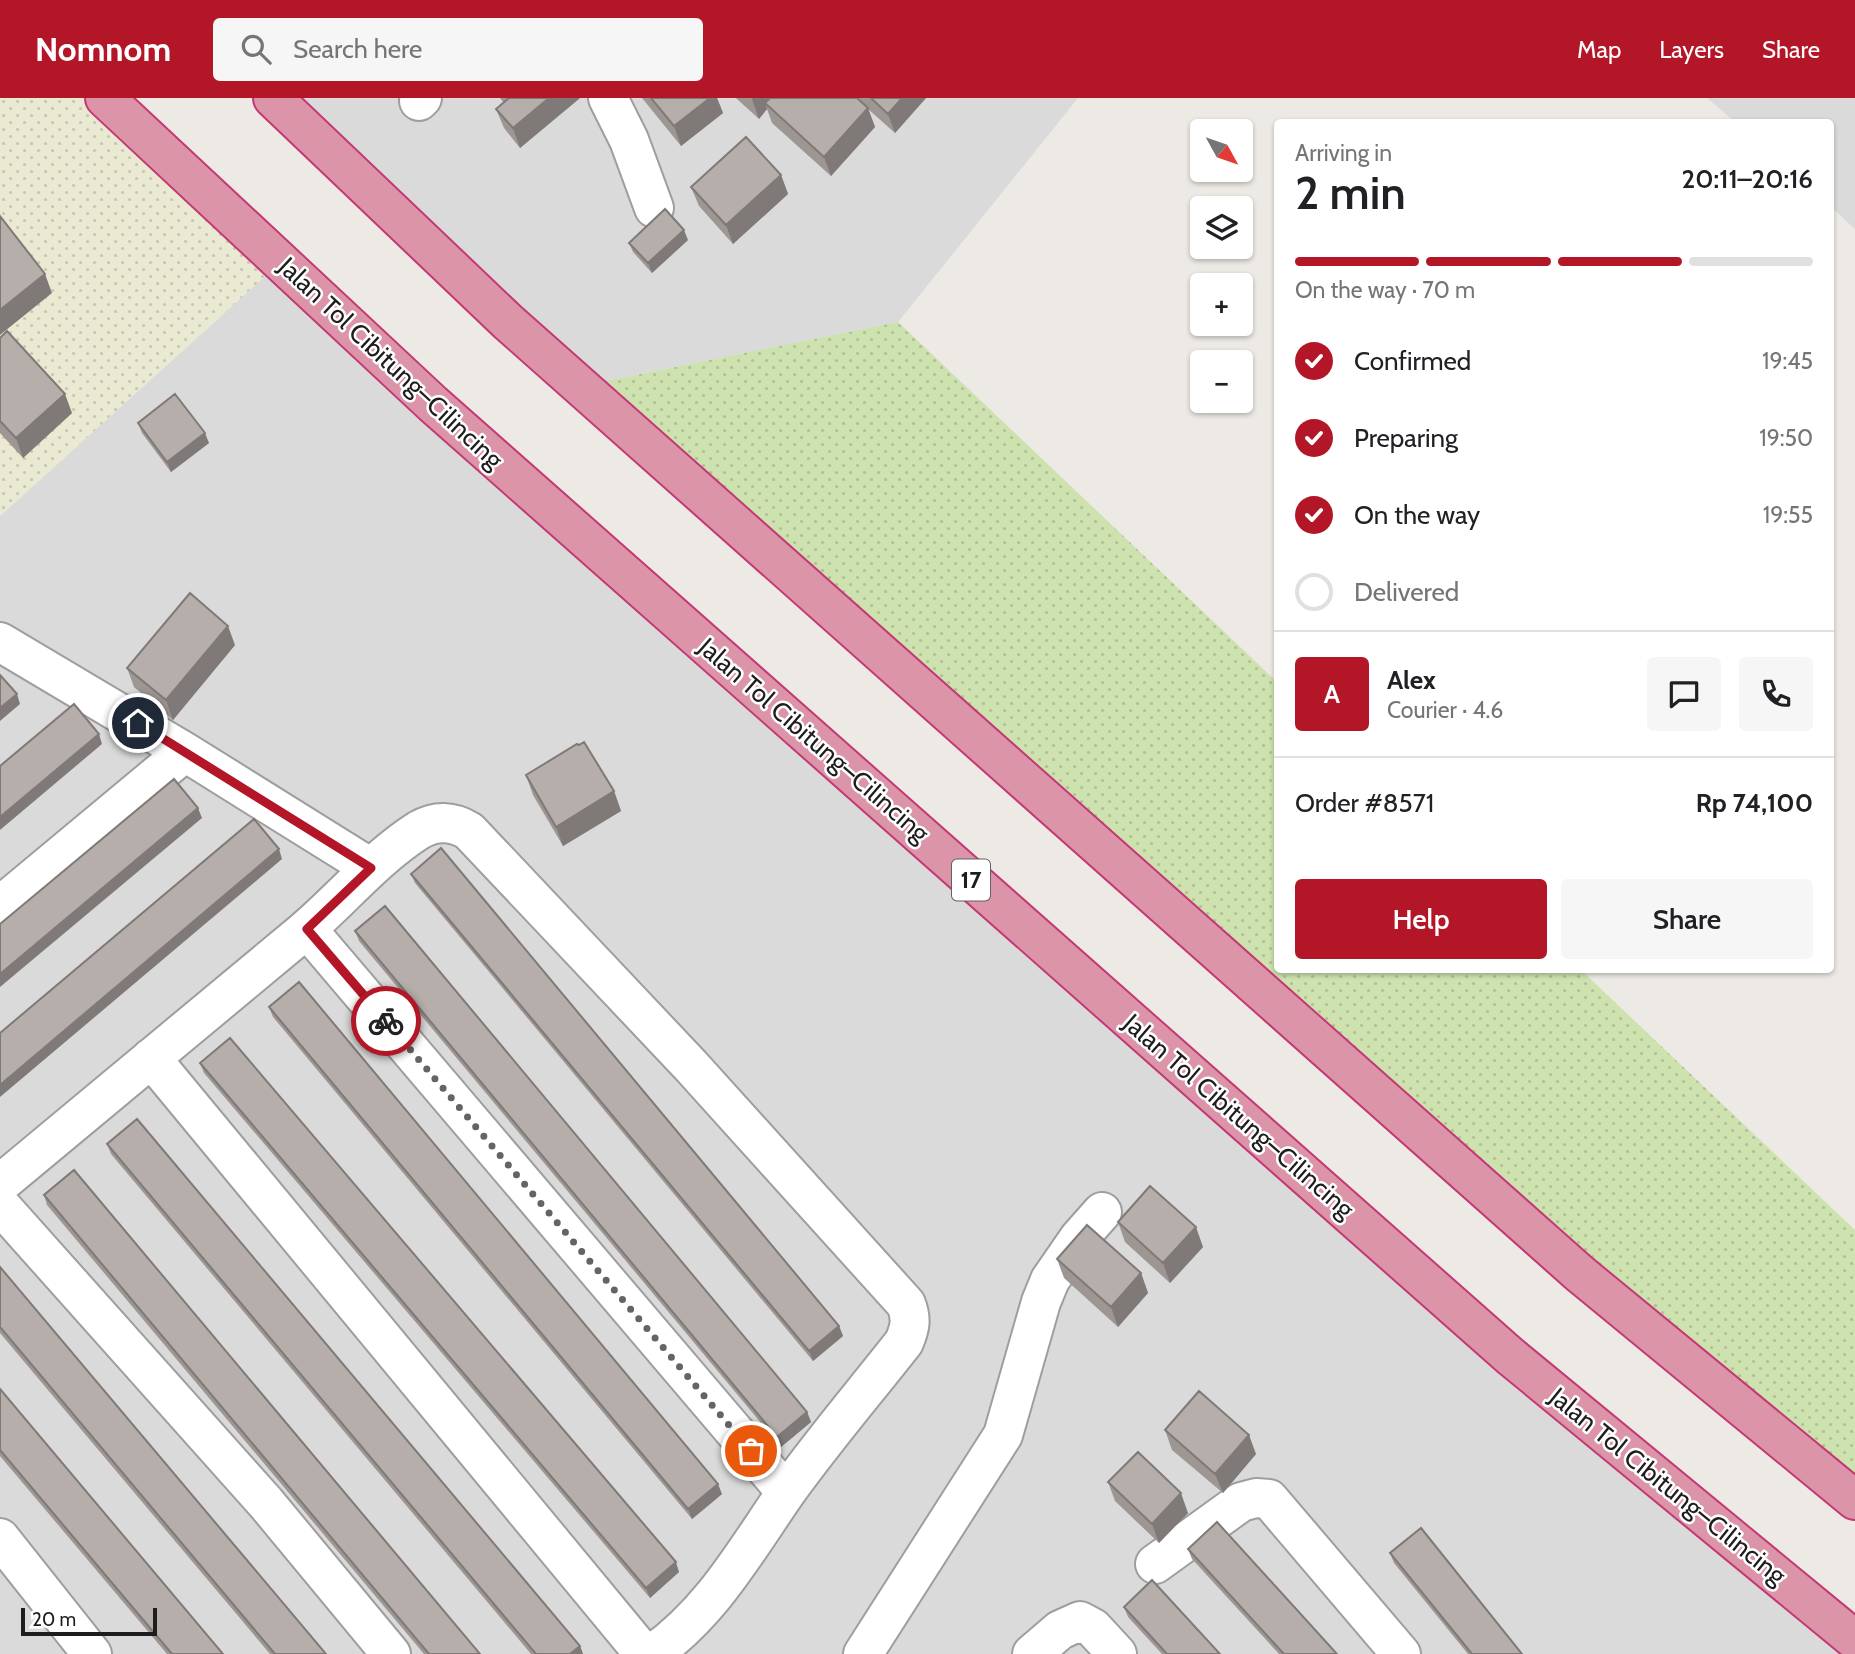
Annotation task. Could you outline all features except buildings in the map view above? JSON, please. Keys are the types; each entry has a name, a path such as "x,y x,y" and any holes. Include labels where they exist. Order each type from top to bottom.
{"highway":[{"name":"Jalan Tol Cibitung–Cilincing","path":"105,98 433,404 1470,1320 1855,1640"},
{"path":"273,98 508,322 1579,1273 1855,1500"}],"street":[{"path":"608,98 629,140 654,208"},
{"path":"0,642 185,752 371,868"},
{"path":"0,906 185,752"},
{"path":"0,1184 307,929 371,868 421,829 441,822 457,823 469,831 691,1066 906,1304 911,1320 904,1342 786,1492 721,1589 668,1643 652,1654"},
{"path":"307,929 786,1492"},
{"path":"151,1058 644,1654"},
{"path":"0,1205 266,1503 391,1654"},
{"path":"863,1654 1003,1435 1041,1302 1050,1280 1101,1212"},
{"path":"1155,1564 1241,1502 1256,1498 1269,1499 1401,1654"},
{"path":"0,1538 92,1654"},
{"path":"1032,1654 1060,1630 1080,1621 1093,1628 1117,1654"}],"shaded area":[{"path":"274,98 1078,98 898,322 581,386"},
{"path":"1707,98 1855,98 1855,229 1834,210 1834,119 1732,119"},
{"path":"281,262 1855,1654 0,1654 0,516"}],"green space":[{"path":"0,98 113,98 281,262 0,516"},
{"path":"898,322 1274,679 1274,973 1584,973 1855,1230 1855,1495 581,386"}],"way so far":[{"path":"386,1021 751,1451"}],"route":[{"path":"138,723 371,868 307,929 386,1021"}]}
